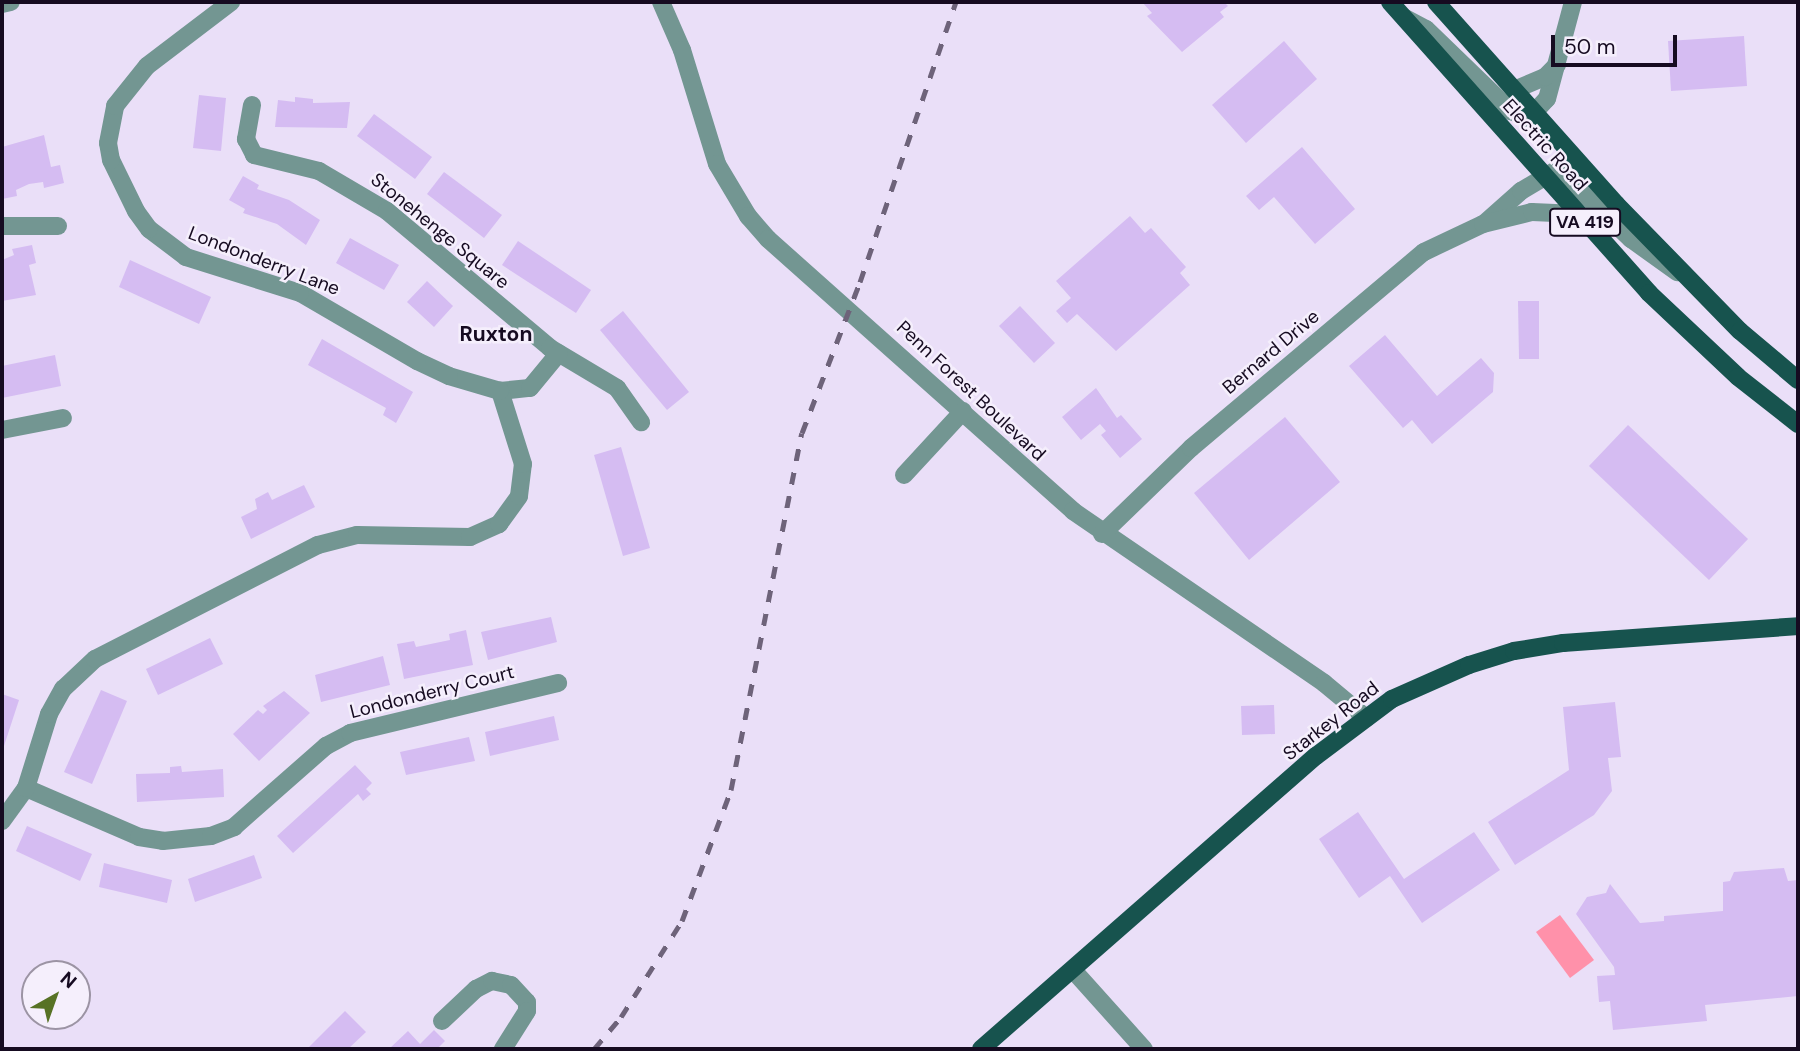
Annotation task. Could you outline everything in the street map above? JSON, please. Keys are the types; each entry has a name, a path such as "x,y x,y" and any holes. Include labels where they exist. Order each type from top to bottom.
{"main road":[{"name":"Electric Road","path":"1390,2 1686,331 1798,424"},
{"name":"Electric Road","path":"1436,2 1685,277 1798,380"},
{"name":"Starkey Road","path":"981,1049 1316,755 1366,718 1429,681 1514,652 1563,643 1798,626"}],"street":[{"path":"2,4 11,2"},
{"name":"Londonderry Lane","path":"231,2 147,66 115,106 108,143 111,160 135,211 149,229 186,257 300,293 417,361 449,376 500,391"},
{"name":"Penn Forest Boulevard","path":"661,2 682,50 717,164 747,216 1102,534 1324,683 1366,718"},
{"path":"1403,17 1426,29 1511,111 1523,119 1535,113 1547,99 1573,2"},
{"path":"1514,90 1545,77 1557,65"},
{"name":"Stonehenge Square","path":"252,106 246,139 254,155 319,171 349,185 387,211 559,353 617,388 641,422"},
{"path":"1544,175 1564,171 1631,239 1685,277"},
{"name":"Bernard Drive","path":"1483,224 1544,175"},
{"name":"Bernard Drive","path":"1102,534 1191,448 1424,253 1483,224 1532,212 1578,214"},
{"path":"2,226 58,226"},
{"path":"2,821 26,788 49,714 63,689 95,659 340,538 470,537 499,524 512,510 523,480 518,446 500,391 530,387 559,353"},
{"path":"904,475 963,411"},
{"path":"2,430 63,418"},
{"name":"Londonderry Court","path":"26,788 139,837 187,840 234,827 326,746 350,733 558,683"},
{"path":"1073,970 1144,1049"},
{"path":"442,1021 476,989 492,981 511,985 527,1002 527,1012 503,1049"}],"shaded area":[{"path":"1560,915 1594,960 1570,978 1536,932"}],"building":[{"path":"1142,2 1224,2 1228,6 1220,12 1224,17 1182,52 1147,16 1152,13"},
{"path":"1744,36 1747,86 1671,91 1668,41"},
{"path":"1284,41 1317,79 1246,143 1212,105"},
{"path":"199,95 226,98 221,151 193,148"},
{"path":"295,97 313,99 313,103 350,102 347,128 275,127 278,100 295,102"},
{"path":"374,114 432,157 415,179 357,136"},
{"path":"44,135 51,167 60,165 64,183 44,188 43,182 29,184 16,190 17,196 2,199 2,147"},
{"path":"1302,147 1355,209 1315,244 1274,197 1259,210 1246,196"},
{"path":"444,172 502,215 484,238 427,194"},
{"path":"243,176 259,185 257,189 289,200 320,220 306,245 277,224 243,213 245,209 229,200"},
{"path":"1130,216 1145,233 1151,228 1186,267 1180,273 1190,285 1116,351 1077,314 1067,323 1056,311 1071,298 1056,281"},
{"path":"350,238 399,265 384,290 336,263"},
{"path":"518,241 591,290 576,313 502,265"},
{"path":"32,245 36,263 29,265 36,295 2,301 2,260 14,255 12,249"},
{"path":"130,260 211,297 199,324 119,287"},
{"path":"427,281 453,306 434,327 407,302"},
{"path":"1518,301 1539,301 1539,359 1519,359"},
{"path":"1020,306 1055,343 1034,363 999,326"},
{"path":"623,311 689,392 667,410 600,330"},
{"path":"1385,335 1437,396 1481,358 1494,373 1493,392 1432,444 1412,420 1403,428 1349,366"},
{"path":"322,339 413,392 396,423 383,415 386,408 308,365"},
{"path":"55,355 61,386 2,398 2,366"},
{"path":"1096,388 1117,418 1121,415 1142,439 1120,458 1101,435 1106,431 1100,424 1081,440 1062,417"},
{"path":"1285,417 1340,482 1249,560 1194,493"},
{"path":"1628,425 1748,539 1709,580 1589,466"},
{"path":"621,447 650,548 623,556 594,455"},
{"path":"304,485 315,507 251,539 241,517 257,509 255,499 268,492 272,500"},
{"path":"551,617 557,642 488,660 481,632"},
{"path":"466,630 473,665 404,679 397,644 414,641 416,647 450,640 449,634"},
{"path":"210,638 223,664 158,695 146,669"},
{"path":"383,656 390,685 321,702 315,675"},
{"path":"101,690 127,701 92,784 64,772"},
{"path":"284,691 310,713 259,761 233,734 258,710 263,714 267,710 263,706"},
{"path":"2,694 19,700 2,752"},
{"path":"1615,702 1621,757 1608,758 1612,791 1594,815 1515,865 1488,822 1569,770 1563,707"},
{"path":"1274,705 1275,734 1242,735 1241,706"},
{"path":"554,716 559,740 490,756 485,732"},
{"path":"469,737 475,761 406,775 400,752"},
{"path":"355,765 372,783 366,789 371,794 363,801 358,794 293,853 277,836"},
{"path":"181,766 182,772 223,769 224,797 137,802 136,774 170,773 170,767"},
{"path":"1358,812 1404,879 1474,832 1500,870 1422,923 1390,876 1359,898 1319,839"},
{"path":"27,826 92,854 80,881 16,851"},
{"path":"254,855 262,878 195,902 188,879"},
{"path":"104,863 172,880 167,903 99,887"},
{"path":"1784,868 1788,881 1798,880 1798,996 1705,1005 1707,1021 1613,1030 1610,1001 1599,1002 1597,976 1615,975 1614,967 1576,914 1587,897 1606,893 1610,884 1640,923 1664,921 1664,916 1723,911 1723,882 1730,881 1734,872"},
{"path":"345,1011 366,1032 348,1049 307,1049"},
{"path":"434,1030 445,1041 437,1049 389,1049 408,1031 420,1044"}],"railway":[{"path":"594,1049 621,1017 682,921 731,790 802,433 860,282 956,2"}],"district":[{"name":"Ruxton","path":"496,334"}]}
